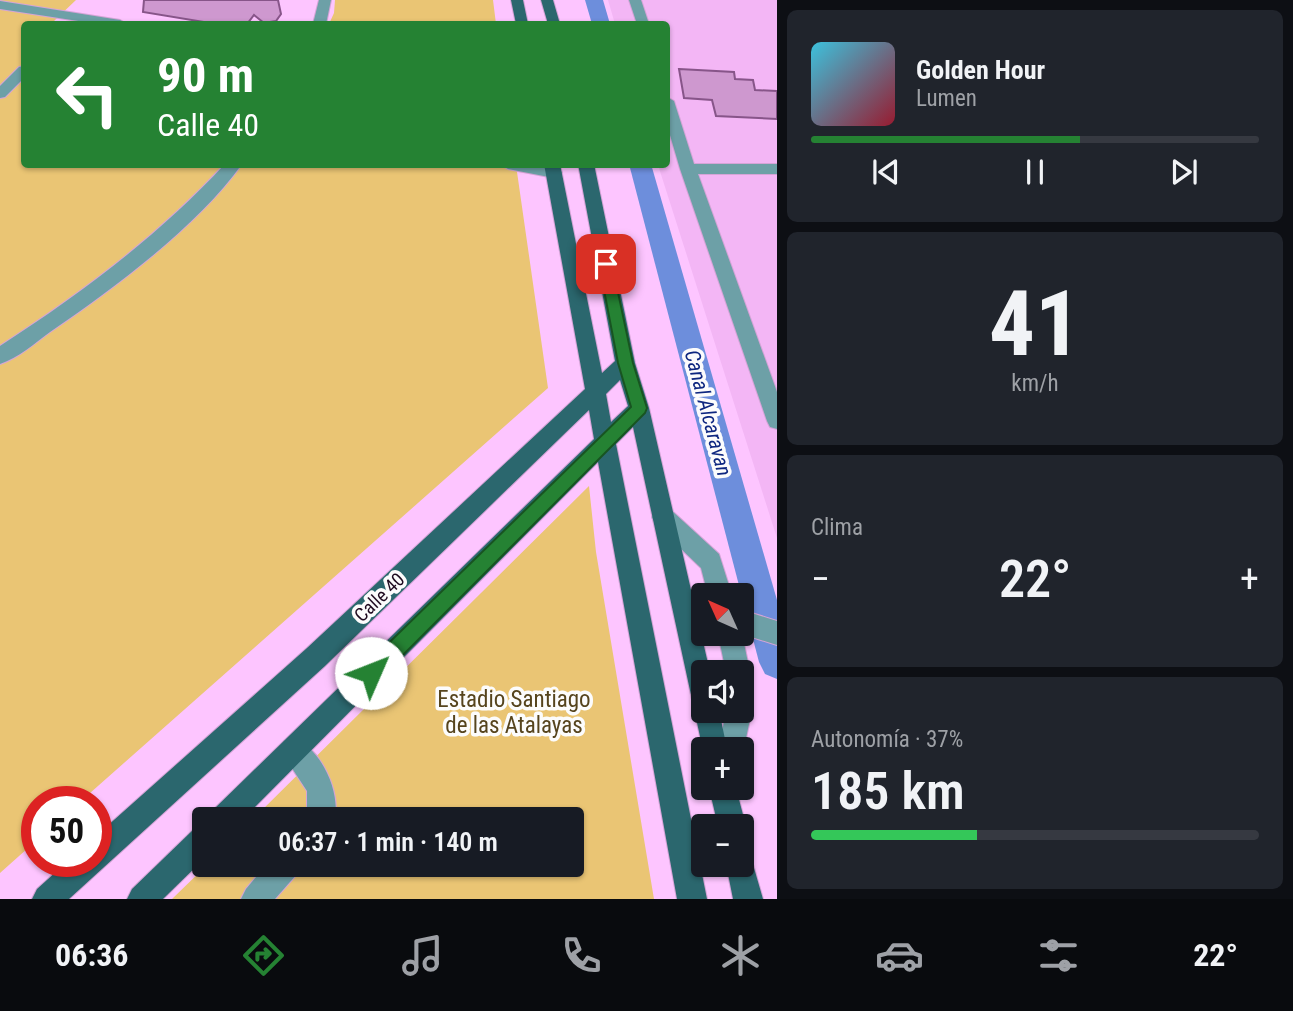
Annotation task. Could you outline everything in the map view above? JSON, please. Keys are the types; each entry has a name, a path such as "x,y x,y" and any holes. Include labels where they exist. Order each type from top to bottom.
{"main road":[{"path":"517,0 521,21"},
{"path":"547,0 553,21"},
{"path":"587,168 625,363 639,408 695,660"},
{"path":"553,169 692,899"},
{"name":"Calle 40","path":"112,841 316,657 625,363"},
{"path":"236,807 639,408"},
{"path":"142,899 192,851"},
{"path":"47,899 72,877"},
{"path":"743,877 748,899"}],"lane":[{"path":"321,21 325,0"},
{"path":"635,0 642,21"},
{"path":"0,5 103,21"},
{"path":"0,68 21,72"},
{"path":"0,94 21,75"},
{"path":"670,111 777,421"},
{"path":"0,356 60,316 131,262 197,203 229,168"},
{"path":"688,169 777,169"},
{"path":"663,517 711,562 717,583"},
{"path":"754,626 777,633"},
{"path":"293,750 320,786 324,807"},
{"path":"256,899 275,877"}],"shaded area":[{"path":"608,0 777,0 777,538 659,168 670,168 670,21 614,21"}],"green space":[{"path":"0,0 76,0 54,21 21,21 21,168 516,168 548,388 98,786 21,786 21,854 0,873"},
{"path":"335,0 493,0 496,21 330,21"},
{"name":"Estadio Santiago de las Atalayas","path":"589,486 596,552 654,899 172,899 195,877 584,877 584,807 265,807"}],"building":[{"path":"144,0 278,0 281,14 276,21 262,21 254,15 249,21 198,21 143,12"},
{"path":"679,69 734,72 735,79 753,80 755,90 777,91 777,119 716,116 712,100 684,98"}],"waterway":[{"name":"Canal Alcaravan","path":"594,0 600,21"},
{"name":"Canal Alcaravan","path":"641,168 777,662"}],"route":[{"path":"371,673 639,408 625,363 606,264"}]}
